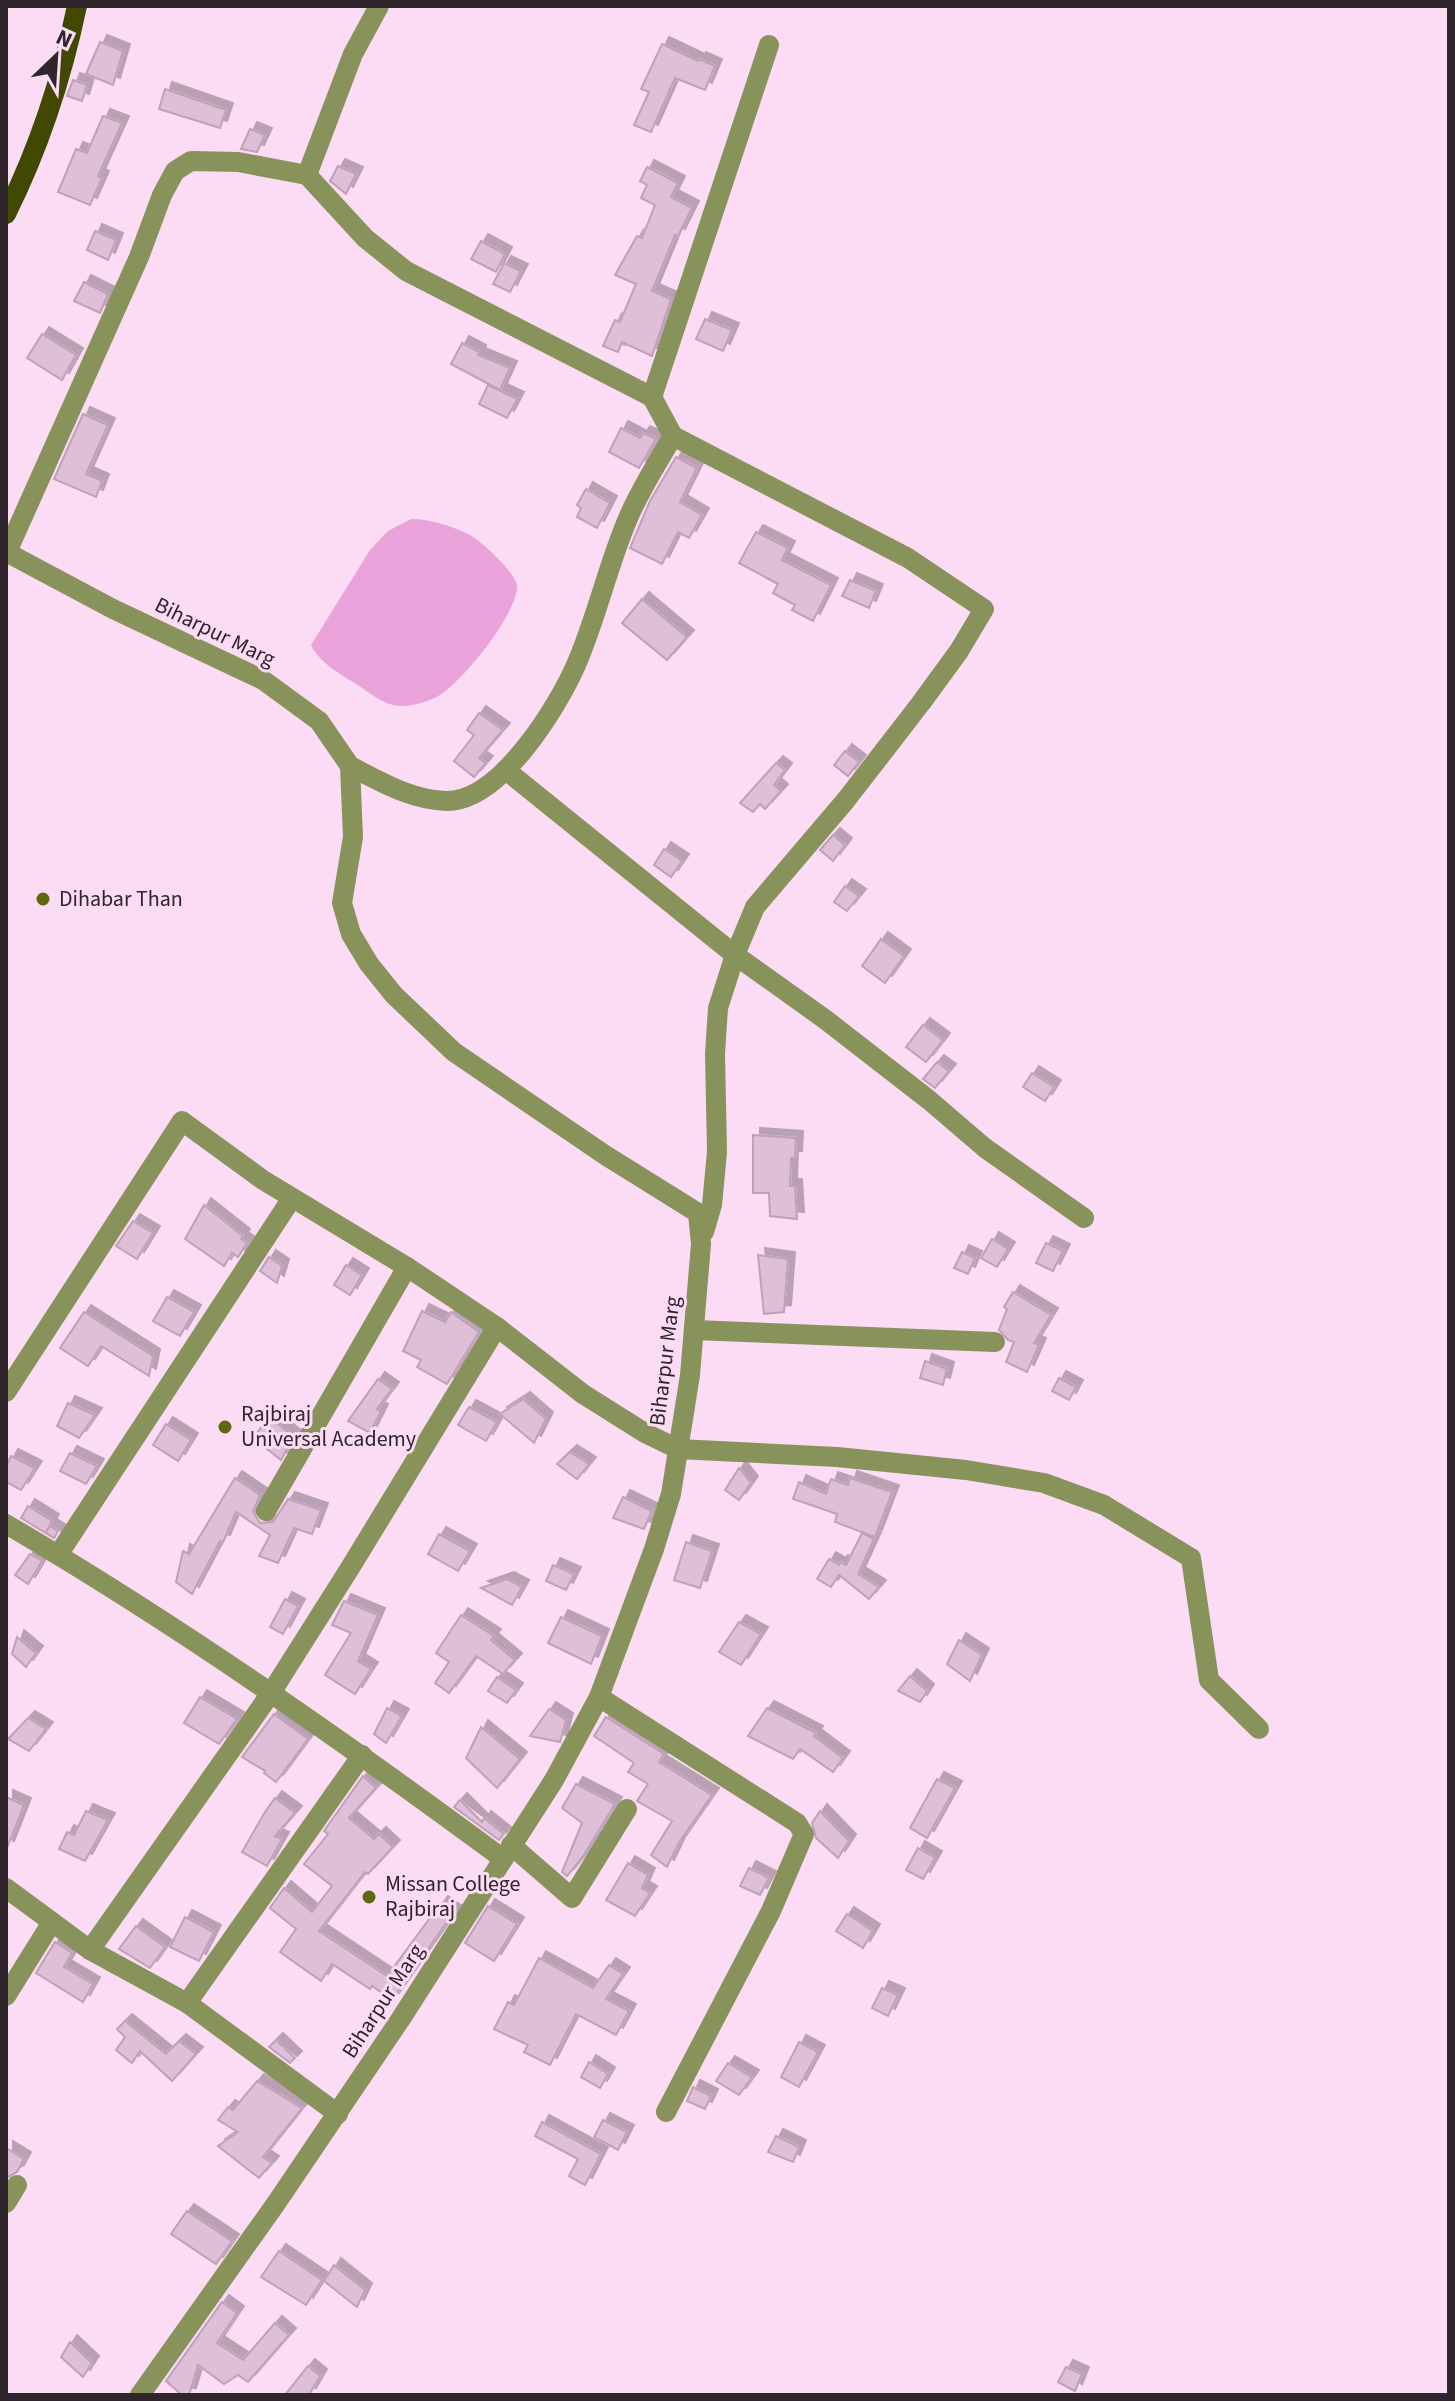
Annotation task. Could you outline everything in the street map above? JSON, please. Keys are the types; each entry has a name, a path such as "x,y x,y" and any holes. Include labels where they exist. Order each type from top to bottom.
{"main road":[{"path":"6,214 18,190 66,56 77,6"}],"street":[{"path":"307,175 353,54 379,6"},
{"path":"652,397 769,45"},
{"path":"6,552 175,171 191,161 238,162 307,175 365,238 406,271 652,397 673,436 908,558 984,609 959,651 921,703 846,800 755,907 718,1008 715,1054 717,1152 712,1205 701,1244"},
{"path":"350,766 405,794 449,801 480,791 507,771 539,729 576,666 629,515 673,436"},
{"name":"Biharpur Marg","path":"6,552 113,609 263,680 319,721 350,766 353,837 342,903 351,934 369,964 394,995 454,1052 605,1155 698,1213 701,1244 690,1375 671,1494 599,1697 567,1758 338,2114 140,2395"},
{"path":"507,771 735,955 826,1020 985,1148 1084,1218"},
{"path":"6,1392 182,1121 292,1198 407,1267 497,1327 583,1394 645,1433 678,1449 837,1457 966,1470 1044,1483 1104,1505 1191,1558 1209,1680 1259,1729"},
{"path":"58,1555 292,1198"},
{"path":"266,1511 407,1267"},
{"path":"90,1950 271,1693 497,1327"},
{"path":"694,1330 995,1342"},
{"path":"6,1524 122,1593 572,1898 627,1809"},
{"path":"599,1697 797,1823 804,1834 771,1911 666,2112"},
{"path":"187,2003 362,1755"},
{"path":"6,1888 90,1950 187,2003 338,2114"},
{"path":"6,1996 52,1922"}],"shaded area":[{"path":"411,519 441,524 470,535 506,567 517,588 514,601 498,631 450,687 426,701 399,706 382,701 337,672 319,657 311,645 370,550 388,531"}],"building":[{"path":"100,42 123,51 113,85 86,74"},
{"path":"662,44 715,66 705,90 675,78 651,132 634,125 649,92 641,89"},
{"path":"73,80 87,85 82,101 67,96"},
{"path":"165,89 226,110 220,128 159,109"},
{"path":"103,116 122,123 98,176 102,178 90,205 58,192 76,149 87,153"},
{"path":"250,129 265,135 257,152 241,149"},
{"path":"338,166 356,174 346,194 330,181"},
{"path":"647,167 678,183 671,197 692,208 678,236 675,235 652,291 671,299 652,356 622,342 618,352 603,346 615,320 620,322 636,284 615,275 637,236 642,238 655,205 641,198 647,185 640,181"},
{"path":"95,231 116,240 108,260 87,250"},
{"path":"481,241 505,254 496,272 471,259"},
{"path":"504,263 521,271 510,292 493,284"},
{"path":"84,282 108,294 100,313 74,301"},
{"path":"705,319 732,330 723,351 696,339"},
{"path":"42,334 76,355 62,380 27,358"},
{"path":"462,343 479,352 478,355 510,368 500,390 451,364"},
{"path":"488,385 517,399 507,418 479,404"},
{"path":"83,414 108,425 86,474 102,481 96,497 54,479"},
{"path":"621,428 640,438 643,433 656,439 639,468 609,452"},
{"path":"676,457 697,468 680,502 702,515 689,538 678,532 662,564 630,548 650,501"},
{"path":"586,489 610,503 597,528 577,517 581,508 577,505"},
{"path":"756,532 788,548 782,560 831,585 813,621 792,610 795,605 773,593 778,584 739,563"},
{"path":"850,580 876,591 869,608 842,596"},
{"path":"642,599 687,637 667,660 622,623"},
{"path":"479,713 503,730 479,758 486,763 474,777 454,761 474,735 467,730"},
{"path":"845,751 859,762 848,776 834,765"},
{"path":"776,763 785,770 774,785 781,791 765,809 760,804 753,812 740,803"},
{"path":"833,835 845,845 833,861 820,850"},
{"path":"664,849 682,861 671,877 654,865"},
{"path":"845,886 859,896 847,911 834,902"},
{"path":"881,939 904,956 885,983 862,966"},
{"path":"923,1025 943,1040 926,1062 906,1047"},
{"path":"937,1062 949,1071 935,1088 923,1079"},
{"path":"1032,1073 1054,1087 1045,1101 1023,1087"},
{"path":"753,1135 796,1138 795,1158 791,1158 790,1186 795,1186 797,1219 770,1216 769,1193 753,1193"},
{"path":"204,1205 243,1236 241,1239 247,1243 238,1257 232,1253 224,1266 185,1239"},
{"path":"133,1221 153,1233 137,1259 116,1246"},
{"path":"992,1239 1008,1249 997,1267 981,1258"},
{"path":"1046,1243 1063,1251 1053,1271 1036,1263"},
{"path":"962,1252 975,1258 968,1274 954,1268"},
{"path":"758,1255 788,1259 784,1312 764,1314"},
{"path":"269,1257 282,1266 277,1283 260,1271"},
{"path":"346,1265 362,1275 350,1295 334,1285"},
{"path":"1013,1292 1051,1315 1034,1343 1039,1345 1027,1372 1006,1362 1014,1342 999,1330 1007,1309 1004,1307"},
{"path":"167,1297 194,1312 180,1336 153,1321"},
{"path":"422,1311 445,1322 451,1312 479,1332 447,1384 417,1367 421,1360 403,1351"},
{"path":"84,1312 153,1356 149,1376 101,1346 88,1366 60,1348"},
{"path":"925,1361 947,1369 943,1385 920,1378"},
{"path":"1059,1378 1076,1387 1069,1400 1052,1391"},
{"path":"378,1379 392,1389 377,1409 381,1411 370,1433 348,1421"},
{"path":"523,1399 546,1419 534,1443 500,1414"},
{"path":"68,1403 95,1415 79,1438 57,1426"},
{"path":"469,1407 497,1422 486,1441 458,1425"},
{"path":"269,1417 294,1437 281,1460 253,1438"},
{"path":"166,1424 191,1440 178,1461 153,1445"},
{"path":"570,1452 589,1464 577,1479 557,1464"},
{"path":"70,1453 97,1466 86,1484 60,1471"},
{"path":"11,1456 35,1468 21,1490 6,1482 6,1466"},
{"path":"739,1468 751,1483 739,1500 725,1490"},
{"path":"235,1478 260,1495 253,1512 260,1523 273,1522 288,1499 321,1510 312,1534 294,1528 278,1563 259,1556 270,1535 236,1512 223,1542 220,1541 192,1594 176,1582 183,1551 189,1554"},
{"path":"850,1478 892,1492 875,1537 835,1522 837,1514 793,1499 799,1482 826,1494 831,1479 848,1485"},
{"path":"623,1497 652,1511 644,1529 613,1518"},
{"path":"28,1506 52,1521 46,1532 50,1526 58,1531 54,1538 21,1518"},
{"path":"862,1533 874,1539 858,1574 879,1587 869,1599 839,1575 831,1587 817,1579 829,1559 846,1565"},
{"path":"439,1534 470,1551 458,1571 428,1554"},
{"path":"686,1542 712,1551 700,1588 674,1580"},
{"path":"30,1554 42,1561 28,1584 15,1575"},
{"path":"553,1565 574,1574 566,1590 546,1581"},
{"path":"507,1579 522,1587 512,1605 481,1588"},
{"path":"285,1599 298,1606 283,1634 270,1627"},
{"path":"344,1601 378,1615 358,1661 371,1669 355,1694 325,1675 351,1633 332,1625"},
{"path":"461,1615 494,1636 491,1640 515,1660 503,1674 476,1656 449,1693 435,1683 449,1662 436,1653"},
{"path":"561,1617 602,1636 591,1664 548,1643"},
{"path":"739,1622 761,1634 741,1665 719,1652"},
{"path":"17,1637 36,1653 26,1667 12,1654"},
{"path":"959,1640 982,1655 970,1681 947,1664"},
{"path":"910,1676 927,1691 920,1702 898,1691"},
{"path":"497,1677 516,1690 507,1703 488,1691"},
{"path":"200,1697 237,1719 219,1744 184,1723"},
{"path":"387,1708 402,1716 386,1743 374,1734"},
{"path":"767,1708 816,1733 814,1736 843,1758 833,1772 800,1749 793,1759 748,1736"},
{"path":"549,1709 566,1720 560,1742 530,1736"},
{"path":"274,1714 308,1739 276,1782 242,1757"},
{"path":"606,1717 664,1754 659,1762 712,1795 678,1844 667,1867 651,1855 672,1821 637,1801 648,1784 628,1772 634,1763 594,1736"},
{"path":"28,1718 46,1729 29,1751 8,1739"},
{"path":"481,1727 520,1759 497,1788 466,1758"},
{"path":"363,1776 376,1788 349,1818 374,1839 379,1834 393,1847 368,1874 365,1872 319,1931 387,1976 441,1903 454,1912 392,2000 332,1964 321,1981 280,1952 296,1929 270,1908 284,1888 312,1912 332,1886 304,1864 328,1834 324,1831"},
{"path":"937,1779 955,1788 927,1838 910,1828"},
{"path":"576,1784 615,1804 582,1858 567,1876 562,1872 582,1823 562,1808"},
{"path":"6,1797 24,1805 7,1848 6,1848"},
{"path":"275,1798 295,1813 275,1836 282,1839 267,1866 242,1852"},
{"path":"460,1800 482,1822 484,1818 504,1834 499,1840 454,1807"},
{"path":"86,1811 108,1820 85,1861 59,1849 67,1832 74,1835"},
{"path":"820,1811 849,1841 838,1858 816,1838 812,1823"},
{"path":"918,1848 935,1858 923,1879 906,1870"},
{"path":"628,1863 648,1875 642,1888 650,1893 635,1916 606,1900"},
{"path":"749,1868 769,1878 760,1895 740,1886"},
{"path":"488,1906 517,1924 494,1961 465,1943"},
{"path":"847,1914 873,1931 863,1948 836,1931"},
{"path":"185,1917 214,1932 199,1961 170,1947"},
{"path":"136,1926 165,1947 150,1968 119,1949"},
{"path":"55,1942 72,1953 64,1967 93,1984 83,2002 36,1973"},
{"path":"539,1958 593,1988 609,1965 623,1974 606,1999 629,2011 616,2035 576,2014 550,2065 524,2052 528,2045 494,2029 508,2002 514,2005"},
{"path":"882,1988 898,1995 888,2016 872,2008"},
{"path":"125,2021 166,2054 179,2041 196,2054 172,2081 140,2051 132,2063 116,2050 125,2037 117,2029"},
{"path":"276,2040 295,2058 290,2063 269,2047"},
{"path":"799,2042 818,2052 799,2087 781,2077"},
{"path":"589,2062 608,2074 600,2088 581,2077"},
{"path":"728,2063 752,2077 739,2095 716,2081"},
{"path":"257,2081 302,2108 263,2157 272,2163 259,2178 218,2146 238,2132 218,2120 228,2107 233,2110"},
{"path":"693,2087 711,2096 705,2109 687,2101"},
{"path":"603,2120 627,2132 618,2150 594,2137"},
{"path":"542,2122 601,2154 585,2185 569,2176 578,2159 535,2136"},
{"path":"776,2136 799,2147 793,2162 768,2152"},
{"path":"6,2148 24,2159 17,2172 6,2178"},
{"path":"187,2211 232,2241 216,2264 171,2234"},
{"path":"279,2251 322,2280 306,2305 261,2277"},
{"path":"334,2265 365,2290 357,2307 324,2281"},
{"path":"222,2302 237,2313 217,2343 243,2360 275,2323 289,2335 248,2382 238,2375 224,2384 198,2365 189,2395 182,2395 166,2381"},
{"path":"70,2342 92,2363 83,2377 61,2357"},
{"path":"308,2366 320,2376 309,2395 285,2395"},
{"path":"1066,2367 1082,2374 1075,2391 1058,2382"}],"place":[{"name":"Dihabar Than","path":"43,899"},
{"name":"Rajbiraj Universal Academy","path":"225,1427"},
{"name":"Missan College Rajbiraj","path":"369,1897"}]}
